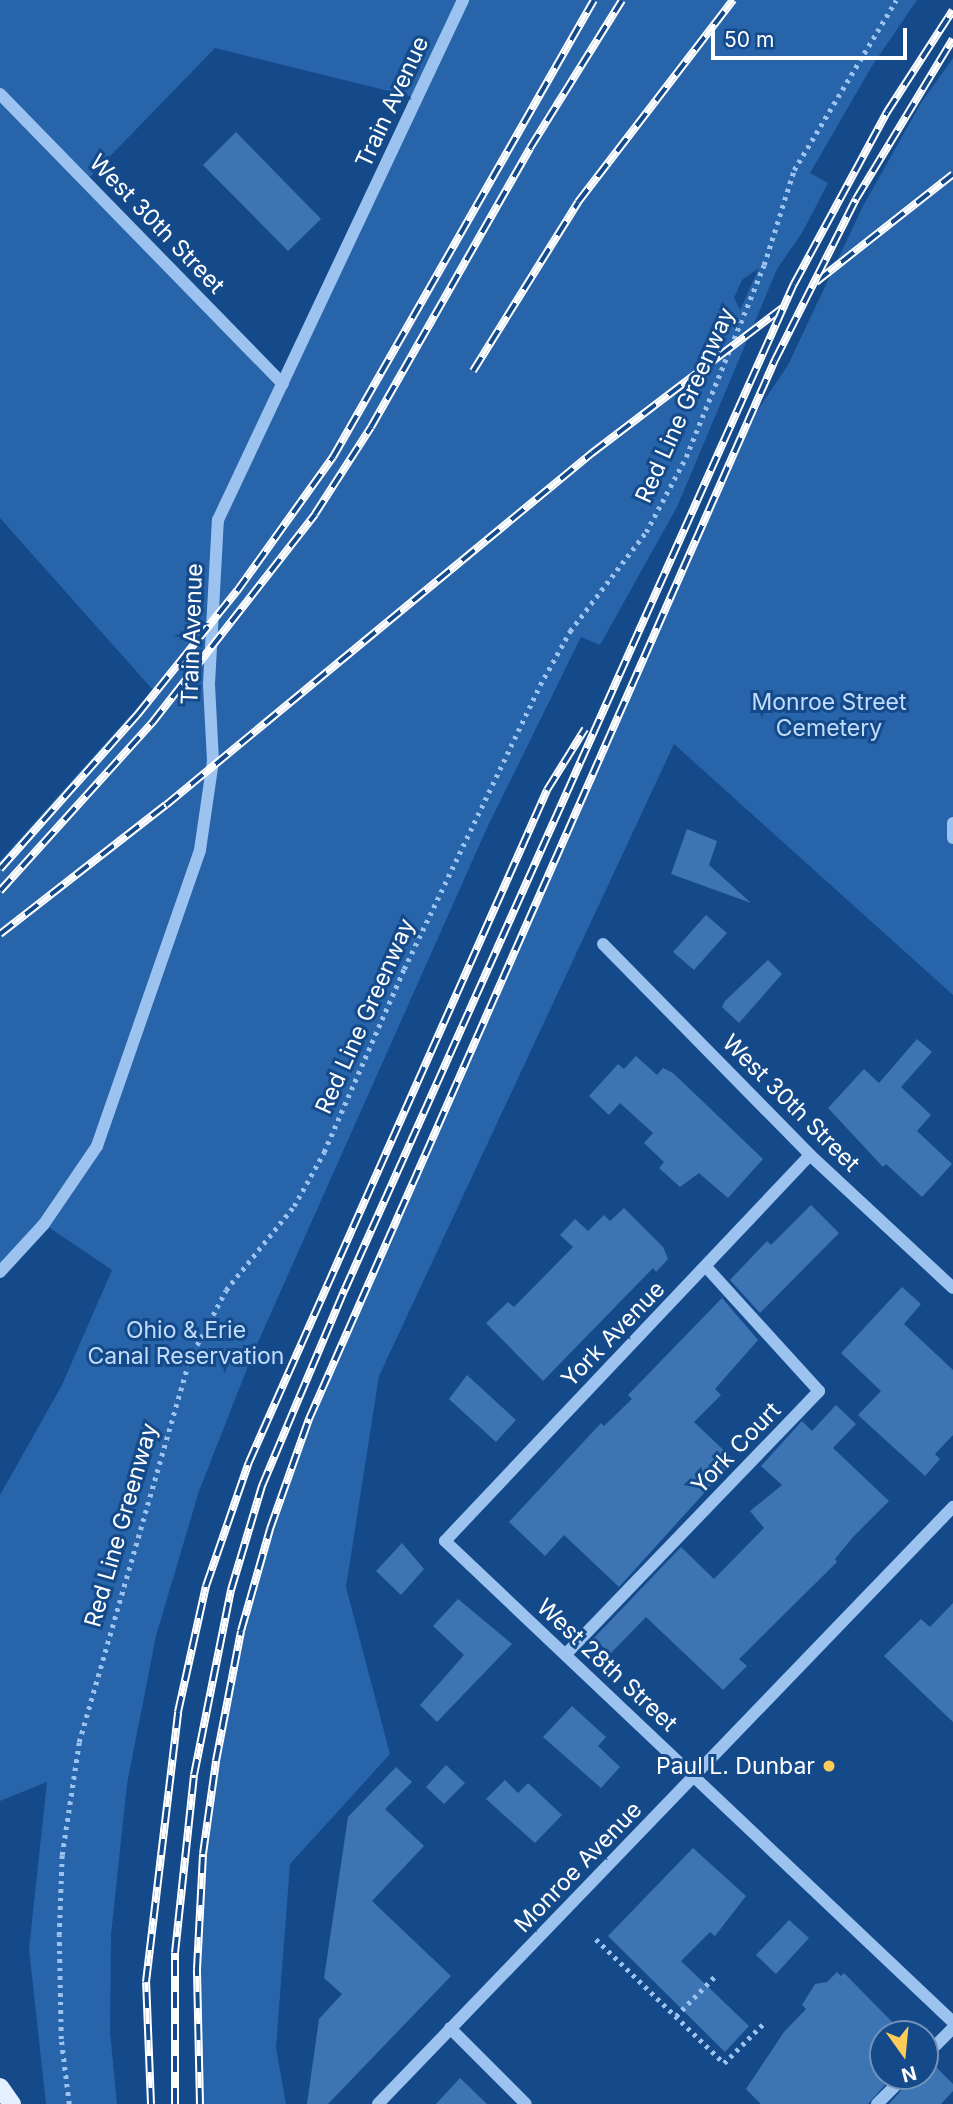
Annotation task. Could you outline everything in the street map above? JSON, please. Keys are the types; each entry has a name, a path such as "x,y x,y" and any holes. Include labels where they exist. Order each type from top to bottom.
{"main road":[{"path":"0,2087 12,2104"}],"street":[{"name":"Train Avenue","path":"0,1272 44,1224 97,1146 200,850 213,761 209,684 218,520 463,0"},
{"name":"West 30th Street","path":"0,94 284,384"},
{"path":"953,823 953,838"},
{"name":"West 30th Street","path":"603,944 810,1155 953,1288"},
{"name":"York Avenue","path":"445,1541 810,1155"},
{"name":"York Court","path":"566,1654 819,1391 706,1267"},
{"name":"Monroe Avenue","path":"378,2104 953,1507"},
{"path":"943,1517 953,1527"},
{"name":"West 28th Street","path":"445,1541 953,2022"},
{"path":"450,2028 526,2104"},
{"path":"939,2042 953,2028"},
{"path":"877,2104 891,2090"}],"path":[{"name":"Red Line Greenway","path":"69,2104 61,2039 59,1935 62,1855 79,1742 189,1360 226,1290 295,1206 324,1152 404,969 540,685 570,631 646,532 686,457 764,265 794,170 896,0"},
{"path":"596,1939 724,2063 765,2022"},
{"path":"676,2016 716,1975"}],"green space":[{"name":"Ohio & Erie Canal Reservation","path":"0,0 917,0 872,66 810,173 828,183 802,233 777,269 677,507 600,645 581,637 487,828 254,1351 199,1491 156,1636 127,1784 111,1935 110,2032 117,2104 46,2104 29,1949 47,1782 0,1801 0,1495 62,1385 112,1270 44,1224 0,1272 0,861 153,690 0,518","holes":["215,48 417,98 283,383 86,181","759,268 740,310 734,298 742,280"]},
{"name":"Monroe Street Cemetery","path":"953,58 953,995 674,744 379,1376 346,1587 390,1754 290,1864 276,2048 286,2104 200,2104 197,1969 203,1854 216,1761 241,1631 270,1529 309,1419 743,432 788,365 863,206 921,103"}],"building":[{"path":"236,132 321,219 288,251 203,165"},
{"path":"687,829 717,841 709,865 751,903 671,874"},
{"path":"706,915 727,933 694,970 673,952"},
{"path":"768,960 782,974 739,1023 722,1007"},
{"path":"917,1039 932,1052 901,1087 931,1115 917,1131 952,1164 922,1197 886,1164 883,1167 828,1108 864,1069 879,1083"},
{"path":"636,1056 657,1075 663,1068 673,1073 763,1159 728,1198 699,1173 680,1187 659,1168 664,1162 644,1143 653,1133 620,1103 609,1115 589,1096 618,1064 624,1069"},
{"path":"811,1205 839,1233 760,1313 730,1280 767,1241 771,1245"},
{"path":"624,1208 663,1247 668,1259 656,1272 653,1268 543,1381 486,1323 508,1302 514,1307 573,1247 560,1235 575,1219 588,1231 604,1215 610,1221"},
{"path":"902,1287 921,1304 904,1324 953,1370 953,1435 935,1454 940,1459 925,1476 858,1415 881,1391 841,1353"},
{"path":"722,1298 758,1340 715,1389 721,1395 694,1422 734,1460 619,1587 564,1535 545,1556 509,1522 601,1423 604,1426 632,1399 628,1395"},
{"path":"467,1375 516,1420 496,1442 449,1399"},
{"path":"836,1405 856,1424 833,1448 889,1501 853,1537 835,1559 837,1562 739,1659 747,1666 723,1690 646,1617 610,1654 594,1638 681,1547 714,1579 764,1528 750,1511 782,1485 761,1466 802,1421 812,1431"},
{"path":"402,1543 424,1569 401,1595 376,1571"},
{"path":"458,1599 512,1644 437,1722 420,1705 464,1655 433,1626"},
{"path":"953,1603 953,1722 884,1656 921,1619 930,1627"},
{"path":"572,1706 606,1737 598,1746 620,1767 601,1788 543,1737"},
{"path":"446,1765 465,1783 444,1804 426,1787"},
{"path":"396,1767 412,1782 385,1809 424,1846 372,1901 451,1976 328,2104 307,2104 319,2019 342,1994 324,1978 348,1817"},
{"path":"505,1780 518,1793 528,1783 562,1815 535,1843 486,1799"},
{"path":"693,1848 746,1896 715,1936 710,1932 681,1961 749,2026 725,2052 608,1936"},
{"path":"789,1920 809,1938 776,1974 756,1955"},
{"path":"837,1972 841,1976 844,1973 890,2020 869,2020 869,2090 880,2090 868,2104 761,2104 746,2089 784,2032 806,2009 802,2005 815,1984 827,1982"},
{"path":"939,2070 953,2084 953,2091 941,2104 889,2104 902,2090 939,2090"},
{"path":"460,2078 487,2104 436,2104"}],"railway":[{"path":"0,869 138,714 237,591 333,457 594,0"},
{"path":"0,891 152,723 315,514 371,427 530,148 622,0"},
{"path":"473,371 578,202 733,0"},
{"path":"175,2104 175,1953 194,1775 231,1590 262,1486 345,1289 794,284 887,112 953,10"},
{"path":"200,2104 197,1969 203,1854 216,1761 241,1631 270,1529 309,1419 775,360 856,199 953,39"},
{"path":"816,282 953,174"},
{"path":"0,934 166,805 592,453 782,308"},
{"path":"151,2104 146,1982 178,1712 206,1586 249,1462 547,790 585,729"}],"place":[{"name":"Paul L. Dunbar","path":"829,1766"}]}
